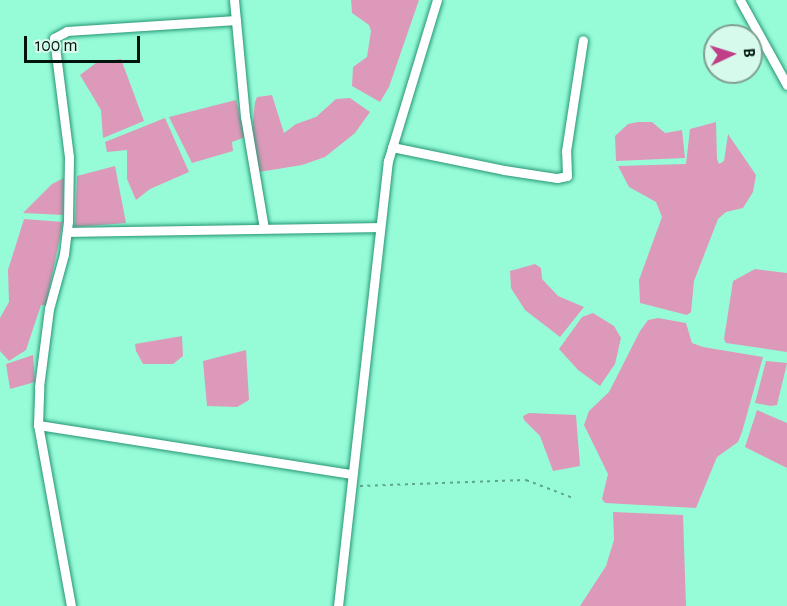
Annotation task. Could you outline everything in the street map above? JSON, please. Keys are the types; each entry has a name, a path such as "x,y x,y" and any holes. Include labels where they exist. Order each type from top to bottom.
{"street":[{"path":"234,0 245,116 264,228"},
{"path":"338,606 379,227 392,147 437,0"},
{"path":"740,0 787,85"},
{"path":"71,606 38,425 39,387 49,309 67,232 69,158 54,38 58,33 236,20"},
{"path":"392,147 557,178 567,176 566,151 584,40"},
{"path":"67,232 379,227"},
{"path":"38,425 352,474"}],"path":[{"path":"350,486 526,480 573,498"}],"shaded area":[{"path":"351,0 419,0 389,87 380,102 352,86 353,67 367,57 371,31 369,25 352,13"},
{"path":"121,59 144,121 103,138 101,110 80,75 96,63"},
{"path":"272,95 284,133 296,124 316,117 336,99 350,98 370,112 355,133 325,157 302,165 259,172 252,132 255,102 257,97"},
{"path":"236,100 245,137 232,142 233,151 192,163 169,117"},
{"path":"165,118 189,172 150,189 136,200 127,179 127,150 107,152 105,142"},
{"path":"652,122 665,133 682,130 685,158 616,161 615,136 628,124"},
{"path":"716,122 719,164 724,161 728,134 756,175 753,192 743,208 726,212 718,219 694,281 691,312 687,315 640,303 639,280 662,217 656,202 629,187 618,166 686,164 690,129"},
{"path":"115,166 126,223 75,227 77,176"},
{"path":"64,178 63,215 23,213 52,184"},
{"path":"24,219 63,222 46,305 41,305 26,350 9,361 0,351 0,318 9,302 8,270"},
{"path":"535,264 541,268 542,279 558,296 584,307 560,337 525,310 511,288 510,271"},
{"path":"755,269 787,273 787,352 726,343 724,339 733,281"},
{"path":"593,313 614,326 621,338 615,364 600,386 578,370 559,349 582,317"},
{"path":"658,318 686,323 692,343 763,357 738,442 717,457 696,508 605,503 602,499 608,474 584,425 589,411 609,392 640,331 648,320"},
{"path":"182,336 183,356 173,364 143,364 136,351 135,344"},
{"path":"246,350 249,400 237,407 207,406 203,361"},
{"path":"33,355 35,382 10,389 6,364"},
{"path":"766,361 787,363 777,405 755,403"},
{"path":"757,410 787,423 787,468 745,447"},
{"path":"529,413 576,415 580,466 553,471 540,436 524,420 523,416"},
{"path":"613,512 683,515 686,606 580,606 606,566 614,540"}]}
